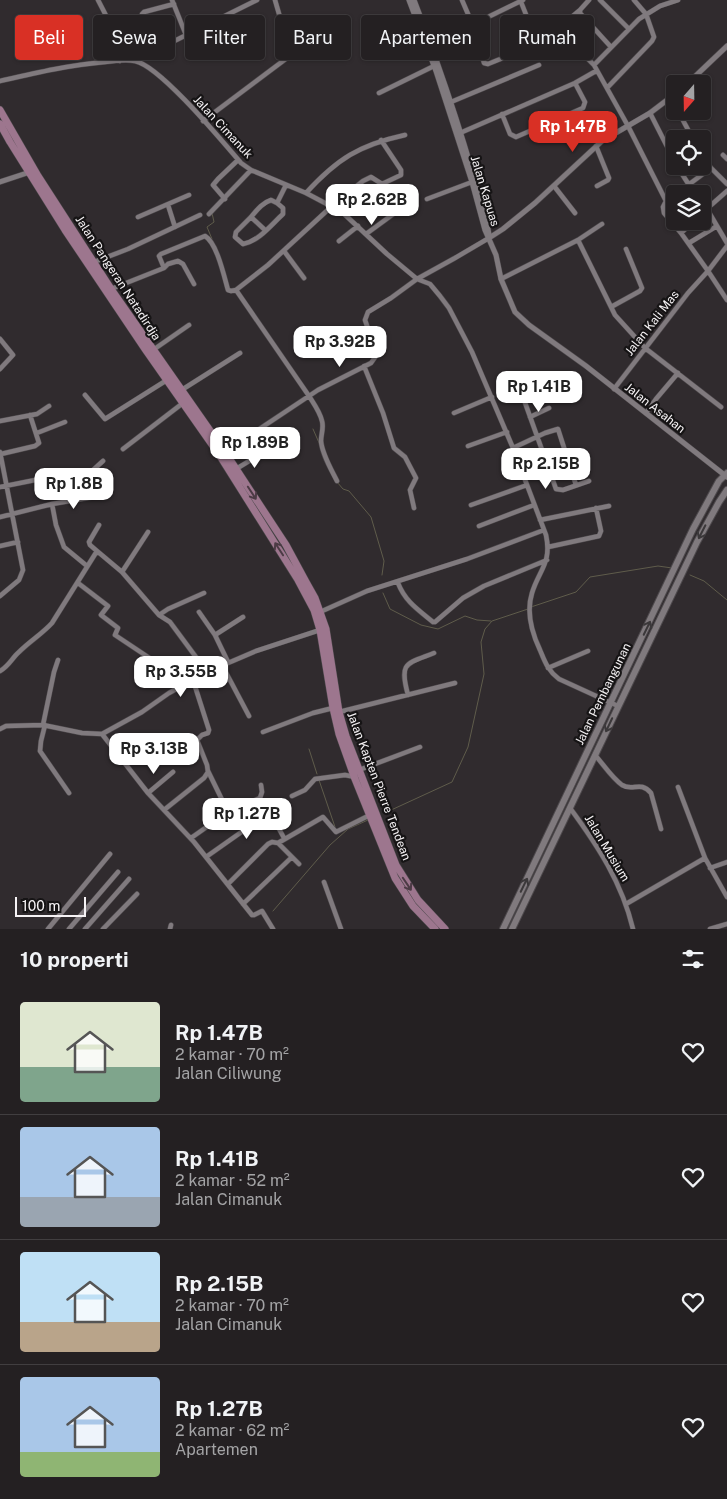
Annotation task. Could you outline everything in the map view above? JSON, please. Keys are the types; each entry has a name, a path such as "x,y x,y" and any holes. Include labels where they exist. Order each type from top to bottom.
{"main road":[{"name":"Jalan Pangeran Natadirdja","path":"0,110 31,171 222,454"},
{"name":"Jalan Pangeran Natadirdja","path":"0,124 116,306 167,380 179,391 183,403 222,454"},
{"name":"Jalan Kapten Pierre Tendean","path":"222,454 236,469 314,610 320,630 336,710"},
{"name":"Jalan Kapten Pierre Tendean","path":"222,454 260,513 286,545 306,582 326,629 330,649 339,734 399,870 418,900 445,929"},
{"name":"Jalan Pembangunan","path":"503,929 693,530 726,475"},
{"name":"Jalan Pembangunan","path":"512,929 708,520 727,490"},
{"path":"660,601 667,604"},
{"name":"Jalan Kapten Pierre Tendean","path":"355,773 399,887 434,929"},
{"path":"564,802 570,808"}],"street":[{"path":"98,0 106,15"},
{"path":"226,15 256,0"},
{"path":"203,121 291,55 275,0"},
{"path":"462,0 468,15"},
{"path":"574,15 589,0"},
{"path":"600,0 628,29"},
{"path":"607,88 652,41 653,32 646,14 634,0"},
{"path":"657,0 660,6"},
{"path":"594,65 628,29 646,14 660,6 678,0"},
{"name":"Jalan Kapuas","path":"412,1 418,15"},
{"name":"Jalan Kapuas","path":"412,1 489,238"},
{"path":"484,60 486,64 530,46 538,40 522,1 490,16"},
{"path":"142,15 144,12 173,2 185,32"},
{"path":"580,10 582,16 611,47"},
{"path":"134,61 185,36"},
{"path":"696,75 727,46"},
{"name":"Jalan Kapuas","path":"437,60 474,176 489,238"},
{"path":"589,60 594,65 596,72 628,126 666,201 662,207 666,214"},
{"name":"Jalan Cimanuk","path":"0,80 82,64 134,61 146,66 156,73 238,160 251,170 332,206 358,226 417,279 430,284 449,308 472,352 507,432 544,530 548,547 547,560 530,600 530,614 533,634 548,668 554,675 565,682 618,706"},
{"path":"450,102 539,65"},
{"path":"380,93 434,66"},
{"path":"460,133 596,72"},
{"path":"502,114 510,134 516,137 583,108 584,102 575,83"},
{"path":"222,454 309,396 371,362 376,356 376,352 365,320 368,312 417,279 504,229 606,138 650,113 666,101"},
{"path":"650,113 666,144"},
{"path":"306,194 340,160 380,140 405,135"},
{"path":"164,268 159,256 162,252 205,236 209,238 217,256 228,290 236,290 284,251 332,206 368,178 371,177 382,184 401,175 401,170 380,140"},
{"path":"596,146 609,178 597,186"},
{"path":"224,199 213,185 238,160"},
{"path":"711,168 727,184"},
{"path":"209,214 251,170"},
{"path":"0,182 31,171"},
{"path":"683,175 689,185 702,175"},
{"path":"426,199 472,182"},
{"path":"277,203 286,185"},
{"path":"554,186 575,213"},
{"path":"711,205 727,190"},
{"path":"138,217 189,195"},
{"path":"270,200 277,203 283,208 282,214 266,230 250,243 243,244 238,241 235,237 236,232 261,205 270,200"},
{"path":"366,234 407,204"},
{"path":"168,205 175,227"},
{"path":"94,262 128,249 200,215"},
{"path":"251,217 266,230"},
{"path":"711,218 717,226 726,248"},
{"path":"501,279 578,240 602,224"},
{"path":"339,241 358,226"},
{"path":"689,243 717,226"},
{"path":"679,230 727,300"},
{"path":"681,233 684,230"},
{"name":"Jalan Asahan","path":"489,238 496,255 501,279 511,305 519,317 586,366 726,475"},
{"path":"578,240 615,315 646,348 721,407"},
{"name":"Jalan Kali Mas","path":"614,388 688,293 726,248"},
{"path":"611,307 640,291 642,288 626,249"},
{"path":"284,251 304,278"},
{"path":"111,289 164,268 168,264 180,261 194,284"},
{"path":"236,290 309,396 322,421 321,442 328,464 337,481"},
{"path":"153,350 189,325"},
{"path":"0,339 13,355 0,369"},
{"path":"179,391 240,353"},
{"path":"364,366 383,413 394,448 405,457 416,478 410,490 414,508"},
{"path":"646,413 678,373"},
{"path":"85,395 105,419 167,380"},
{"path":"537,387 522,395 556,489 563,490 589,481"},
{"path":"454,413 492,398"},
{"path":"123,449 183,403"},
{"path":"0,421 41,412 49,406"},
{"path":"530,417 549,408"},
{"path":"0,596 19,580 23,570 0,453 38,444 37,432 30,415"},
{"path":"37,432 64,422"},
{"path":"513,448 556,428 559,430 576,485"},
{"path":"468,446 507,432"},
{"path":"236,469 264,452"},
{"path":"0,517 52,504 101,495 101,484 92,471 103,461"},
{"path":"0,487 75,472"},
{"path":"471,505 527,485"},
{"path":"52,504 56,525 64,547 87,566"},
{"path":"478,526 534,505"},
{"path":"540,520 609,506"},
{"path":"548,547 599,536 601,531 596,508"},
{"path":"99,525 89,542 90,545 122,572 160,615 174,627 207,672"},
{"path":"320,612 367,592 467,559 544,530"},
{"path":"122,572 148,532"},
{"path":"0,546 18,542"},
{"path":"0,671 9,665 18,653 43,633 52,623 97,551"},
{"path":"398,583 407,600 435,622 463,598 484,586 547,560"},
{"path":"78,583 108,606 101,615 118,628 115,635 187,683"},
{"path":"160,615 168,609 204,592"},
{"path":"199,612 215,635 228,662"},
{"path":"215,635 243,617"},
{"path":"0,729 6,726 44,725 82,733 102,734 207,672 256,651 320,630"},
{"path":"548,668 588,651"},
{"path":"408,695 403,674 404,669 412,662 434,653"},
{"path":"58,660 54,672 40,750 69,793"},
{"path":"222,665 250,716"},
{"path":"193,680 209,730 208,733 200,736 197,740 228,812"},
{"path":"263,732 313,713 408,695 455,683"},
{"path":"102,734 148,793 191,838 252,915 261,910 273,929"},
{"path":"292,796 305,790 315,779 355,773 420,747"},
{"path":"595,755 623,786 647,788 651,793 661,829"},
{"path":"164,810 204,778 207,775 208,769"},
{"path":"148,793 173,772"},
{"path":"191,838 228,812 260,798 262,785"},
{"path":"678,787 705,858 727,897"},
{"name":"Jalan Musium","path":"570,808 608,864 626,904 633,929"},
{"path":"206,857 267,814 272,816 284,838"},
{"path":"278,844 284,838 323,817 336,832 370,815"},
{"path":"228,884 268,844 274,842 300,864"},
{"path":"48,929 110,854"},
{"path":"243,904 292,857"},
{"path":"626,904 705,858"},
{"path":"710,868 727,862"},
{"path":"69,929 118,872"},
{"path":"85,929 129,879"},
{"path":"324,882 341,929"},
{"path":"103,929 137,894"},
{"path":"710,929 727,924"}],"waterway":[{"path":"212,213 214,222 207,227 212,239"},
{"path":"313,429 320,445"},
{"path":"337,482 343,489 349,491 371,517 384,561 382,575"},
{"path":"531,607 576,592 590,577 658,566 672,568"},
{"path":"690,575 704,581 727,600"},
{"path":"383,593 390,609 421,625 438,629 465,616 477,620 491,621"},
{"path":"389,811 452,782 468,747 484,674 481,642 485,629 492,621 528,609"},
{"path":"309,749 317,774"},
{"path":"319,780 335,827"},
{"path":"273,911 330,845 348,829 368,820"}]}
